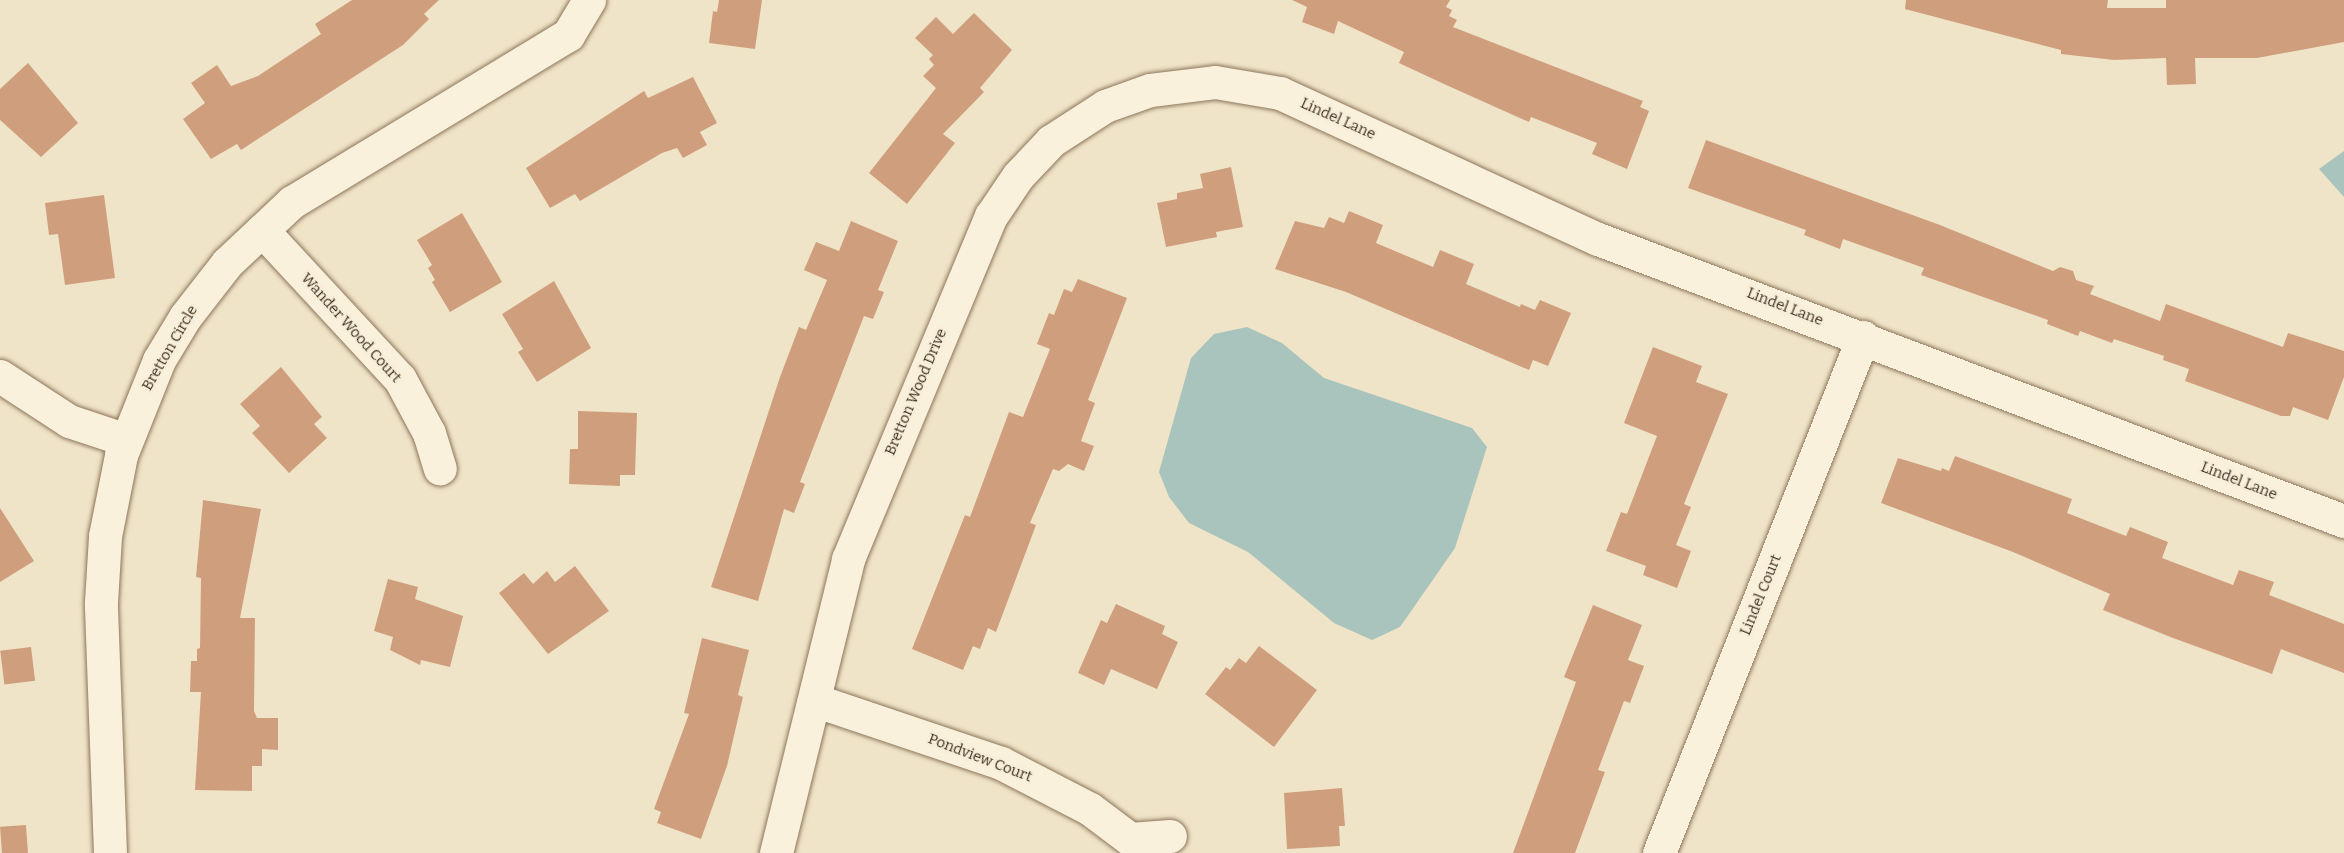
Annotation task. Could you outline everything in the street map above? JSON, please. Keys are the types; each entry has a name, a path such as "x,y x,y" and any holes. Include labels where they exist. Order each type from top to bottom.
{"street":[{"name":"Bretton Circle","path":"110,853 105,806 102,569 113,489 126,440 144,392 185,317 227,263 262,230 326,179 568,35 589,0"},
{"name":"Lindel Lane","path":"1232,83 1290,98 1598,238 2344,521"},
{"name":"Bretton Wood Drive","path":"776,853 837,597 862,520 1000,202 1018,176 1051,141 1105,106 1149,90 1232,83"},
{"name":"Wander Wood Court","path":"262,230 400,379 429,433 440,468"},
{"name":"Lindel Court","path":"1659,853 1863,337"},
{"path":"0,376 69,421 126,440"},
{"name":"Pondview Court","path":"814,700 1001,763 1090,809 1130,839 1170,836"}],"water":[{"path":"2344,151 2344,197 2319,169"},
{"path":"1247,327 1282,343 1324,378 1472,428 1487,447 1455,548 1400,627 1372,640 1334,623 1248,552 1189,523 1169,497 1159,472 1191,358 1214,334"}],"building":[{"path":"352,0 439,0 424,14 429,19 403,45 241,150 237,144 211,159 183,119 205,103 191,83 217,65 231,86 258,76 321,34 315,24"},
{"path":"719,0 762,0 755,49 709,43 713,11 717,12"},
{"path":"1292,0 1450,0 1446,7 1452,10 1449,16 1457,20 1453,27 1643,101 1640,107 1649,111 1627,169 1592,154 1597,143 1531,117 1529,122 1399,63 1404,52 1338,21 1334,34 1302,22 1307,7"},
{"path":"1906,0 2108,0 2107,8 2166,8 2166,0 2344,0 2344,42 2257,58 2195,58 2196,84 2167,85 2166,58 2114,60 2061,54 2061,50 1905,9"},
{"path":"974,13 1012,50 980,88 984,92 943,134 955,143 907,204 869,173 936,88 923,76 934,65 929,59 933,55 915,38 936,17 953,34"},
{"path":"28,63 78,123 41,157 0,120 0,89"},
{"path":"693,77 717,123 700,132 707,145 683,158 677,148 662,153 580,201 575,194 550,208 526,168 644,91 648,98"},
{"path":"1706,140 1940,225 2053,271 2060,267 2073,271 2076,280 2094,286 2090,294 2160,321 2166,304 2283,347 2288,333 2344,351 2344,377 2328,420 2293,407 2290,416 2281,416 2185,381 2189,369 2163,360 2164,356 2114,339 2112,343 2080,331 2078,336 2047,324 2048,320 1921,275 1924,268 1843,239 1840,249 1804,235 1806,230 1688,188"},
{"path":"1231,167 1243,227 1216,232 1217,237 1166,247 1157,203 1177,199 1177,193 1203,188 1200,174"},
{"path":"104,195 115,278 65,285 58,234 49,235 45,203"},
{"path":"1349,211 1383,225 1376,243 1433,267 1440,250 1474,264 1466,284 1520,307 1521,304 1535,310 1540,300 1571,313 1548,366 1533,360 1529,370 1346,292 1275,269 1295,221 1324,228 1329,217 1344,223"},
{"path":"462,213 502,282 450,312 432,282 435,280 428,268 432,265 417,240"},
{"path":"851,221 898,241 878,290 884,292 873,319 864,316 800,482 805,484 794,513 784,509 758,601 711,587 780,377 799,327 806,330 827,280 804,270 816,242 839,251"},
{"path":"1078,279 1127,298 1088,400 1095,403 1081,441 1094,446 1084,471 1068,464 1059,471 1053,469 1030,523 1036,525 996,632 988,628 980,649 973,646 963,670 912,649 965,515 970,517 1009,412 1023,417 1050,349 1037,344 1049,313 1054,315 1064,289 1072,292"},
{"path":"554,281 591,348 537,382 518,352 523,349 502,314"},
{"path":"1653,347 1702,366 1696,382 1728,394 1684,504 1691,507 1676,545 1691,551 1677,588 1643,575 1646,566 1606,551 1621,512 1627,514 1657,436 1624,423"},
{"path":"281,367 322,417 314,424 327,438 289,473 252,433 260,426 240,404"},
{"path":"578,411 637,413 635,475 620,475 620,486 569,484 570,449 578,449"},
{"path":"1955,456 2072,499 2067,513 2126,536 2130,527 2168,542 2162,558 2233,585 2239,570 2274,582 2269,595 2344,624 2344,673 2281,649 2272,674 2173,638 2103,610 2110,594 2013,552 1881,503 1898,458 1941,471 1942,468 1949,471"},
{"path":"203,500 261,509 240,618 255,618 254,711 257,718 278,718 278,750 262,749 262,766 252,766 252,791 195,790 201,692 190,692 191,661 197,661 197,649 200,648 201,578 196,577"},
{"path":"0,508 34,561 0,582"},
{"path":"575,566 609,611 548,654 499,593 524,573 533,584 547,571 555,582"},
{"path":"388,579 418,587 415,599 463,616 450,667 421,660 420,665 390,650 393,637 374,631"},
{"path":"1116,604 1165,626 1162,634 1178,642 1157,689 1111,669 1104,685 1078,673 1101,620 1107,623"},
{"path":"1593,605 1642,625 1628,660 1644,666 1630,703 1624,701 1598,770 1605,772 1575,853 1513,853 1576,682 1564,677"},
{"path":"702,638 749,650 738,695 743,697 727,766 701,839 657,823 661,812 654,809 689,714 684,713"},
{"path":"1259,646 1317,690 1274,747 1205,694 1226,667 1230,670 1239,658 1246,663"},
{"path":"31,647 35,681 4,685 0,651"},
{"path":"1342,788 1345,826 1339,826 1340,846 1287,849 1284,793"},
{"path":"26,825 28,853 2,853 0,827"}]}
